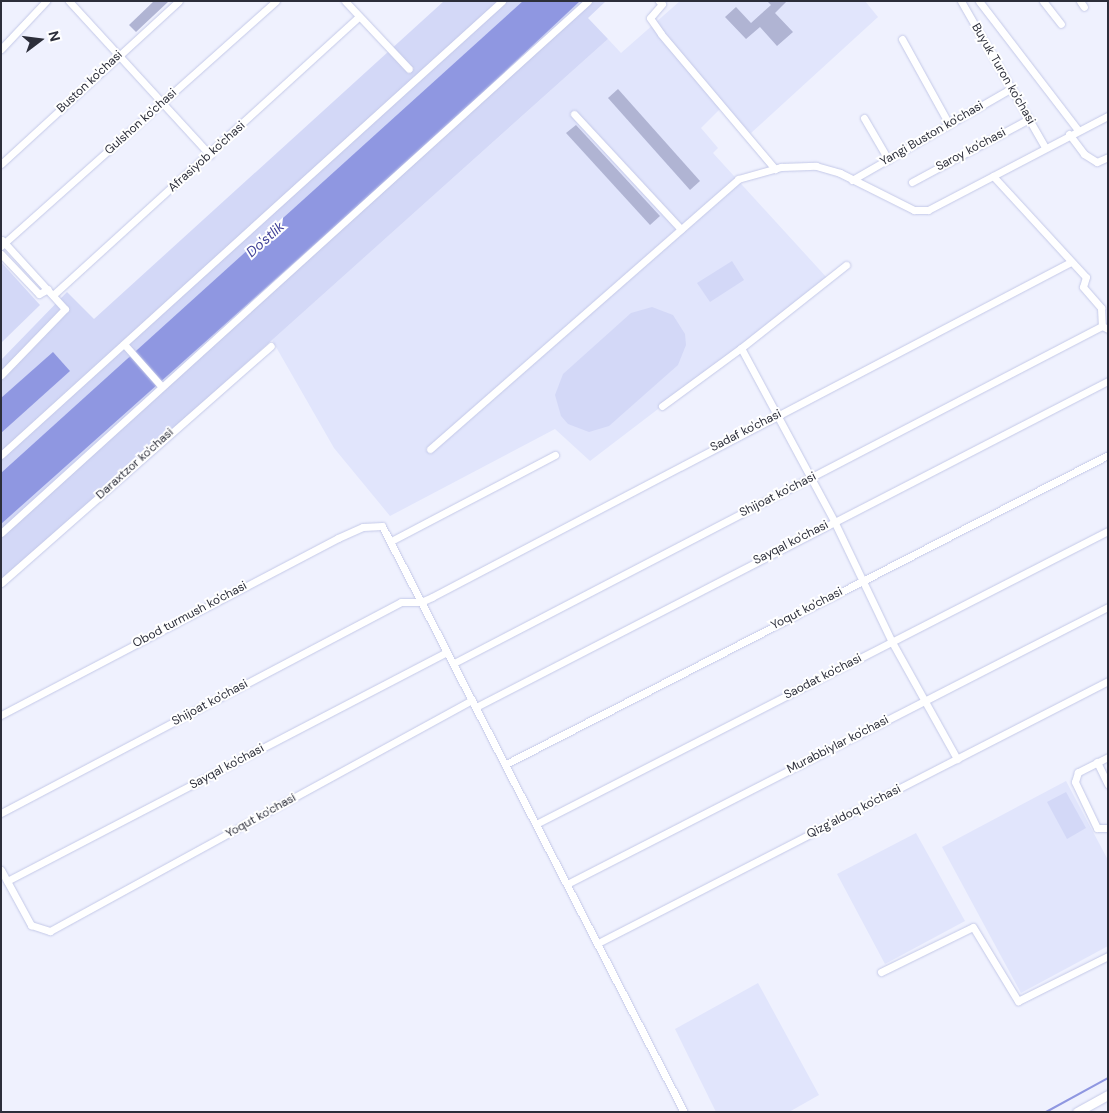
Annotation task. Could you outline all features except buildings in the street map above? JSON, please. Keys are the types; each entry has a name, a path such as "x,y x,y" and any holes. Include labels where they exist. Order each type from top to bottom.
{"main road":[{"path":"1077,1112 1108,1095"}],"street":[{"path":"1,49 46,1"},
{"path":"69,1 210,155"},
{"name":"Buston ko'chasi","path":"1,164 180,1"},
{"name":"Gulshon ko'chasi","path":"2,243 276,1"},
{"path":"345,1 409,69"},
{"path":"1,455 502,1"},
{"path":"1,533 588,1"},
{"path":"659,1 662,4 650,18 661,34 775,169"},
{"name":"Buyuk Turon ko'chasi","path":"961,1 1045,148"},
{"path":"979,1 1078,130"},
{"path":"1043,1 1062,24"},
{"name":"Afrasiyob ko'chasi","path":"50,292 210,155 359,17"},
{"path":"902,39 949,124"},
{"name":"Yangi Buston ko'chasi","path":"852,180 1012,88"},
{"path":"574,114 681,229"},
{"path":"430,449 738,179 775,169 816,166 852,180 914,210 928,210 1069,134 1108,116"},
{"path":"864,118 888,159"},
{"name":"Saroy ko'chasi","path":"912,182 1029,119"},
{"path":"1069,134 1084,154 1097,162 1108,157"},
{"path":"992,176 1086,278 1083,287 1101,308 1105,328"},
{"path":"1,374 66,309 2,243"},
{"path":"1,254 39,294 50,292"},
{"name":"Sadaf ko'chasi","path":"421,602 1071,262"},
{"path":"662,406 741,348 846,265"},
{"name":"Shijoat ko'chasi","path":"454,663 1105,328"},
{"path":"124,344 162,387"},
{"name":"Daraxtzor ko'chasi","path":"1,583 271,346"},
{"path":"741,348 834,521 892,642 957,759"},
{"name":"Sayqal ko'chasi","path":"474,704 1108,381"},
{"path":"555,455 393,540 446,652 454,663 600,942 618,986 684,1112"},
{"name":"Yoqut ko'chasi","path":"506,764 1108,455"},
{"name":"Obod turmush ko'chasi","path":"1,715 338,538 363,527 382,526 393,540"},
{"name":"Saodat ko'chasi","path":"538,823 1108,531"},
{"name":"Shijoat ko'chasi","path":"1,813 401,602 421,602"},
{"name":"Murabbiylar ko'chasi","path":"568,882 1108,607"},
{"name":"Sayqal ko'chasi","path":"7,881 446,652"},
{"name":"Qizg'aldoq ko'chasi","path":"600,942 1108,681"},
{"name":"Yoqut ko'chasi","path":"7,881 31,925 50,931 474,704"},
{"path":"1108,756 1078,772 1075,782 1097,828 1108,828"},
{"path":"1096,762 1108,785"},
{"path":"1,870 7,881"},
{"path":"881,972 973,927 1018,1002 1108,956"}],"shaded area":[{"path":"444,1 606,1 588,18 608,39 1,583 1,360 67,292 94,319"},
{"path":"680,1 865,1 878,17 751,133 723,106 701,128 718,148 713,153 828,279 590,461 555,429 390,516 334,448 272,340 608,39 621,53"},
{"path":"732,261 744,280 710,302 697,283"},
{"path":"1,262 40,305 1,343"},
{"path":"652,307 673,315 685,334 686,345 678,365 609,426 589,432 568,424 561,416 555,395 563,374 631,313"},
{"path":"1066,781 1108,860 1108,946 1021,993 942,847"},
{"path":"1066,792 1086,828 1067,839 1047,802"},
{"path":"916,833 965,921 885,964 837,874"},
{"path":"758,983 819,1095 789,1112 716,1112 675,1029"}],"water":[{"name":"Do'stlik","path":"523,1 580,1 442,131 1,524 1,473"},
{"path":"53,352 70,371 1,433 1,398"}],"waterway":[{"path":"1046,1112 1108,1078"}]}
